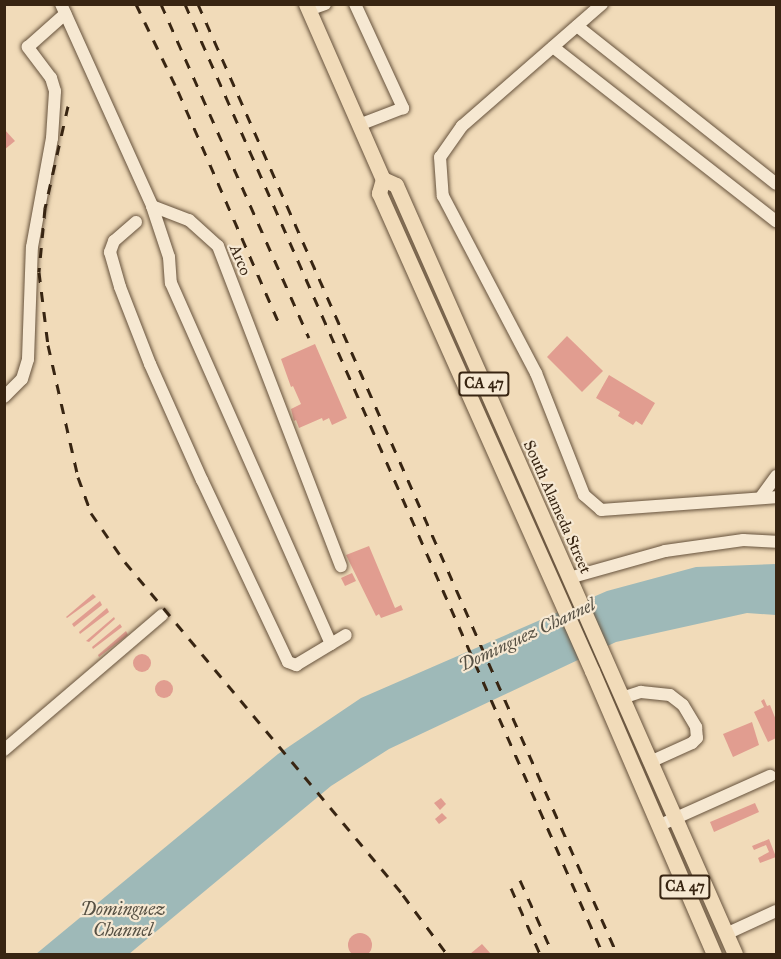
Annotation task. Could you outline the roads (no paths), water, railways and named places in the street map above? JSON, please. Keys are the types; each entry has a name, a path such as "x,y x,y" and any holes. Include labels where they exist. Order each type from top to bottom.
{"main road":[{"name":"South Alameda Street","path":"307,7 383,179 379,193 592,671 714,954"},
{"name":"South Alameda Street","path":"383,179 396,185 735,954"}],"lane":[{"path":"307,7 325,4"},
{"path":"355,4 403,108 359,125"},
{"path":"602,4 462,126 440,156 443,196 537,373 584,495 601,510 777,497"},
{"path":"4,397 22,379 28,359 32,247 52,138 56,91 51,78 28,47 63,9 152,206 169,257 171,283 332,644"},
{"path":"577,26 777,184"},
{"path":"553,47 777,221"},
{"name":"Arco","path":"152,206 189,220 218,246 341,566"},
{"path":"136,222 112,244 111,258 154,374 288,662 296,665 346,635"},
{"path":"761,497 777,476"},
{"path":"570,581 665,551 743,540 777,542"},
{"path":"4,750 162,615"},
{"path":"622,698 641,692 670,695 683,705 696,727 696,738 692,743 650,762"},
{"path":"658,826 770,776"},
{"path":"726,934 777,911"}],"water":[{"name":"Dominguez Channel","path":"776,564 776,615 747,613 616,642 389,749 331,786 129,954 36,954 278,754 361,698 607,591 696,567"}],"railway":[{"path":"136,4 178,91 281,328"},
{"path":"161,4 309,338"},
{"path":"185,4 603,954"},
{"path":"198,4 617,954"},
{"path":"68,106 45,208 39,272 48,345 78,477 91,513 125,562 403,895 447,954"},
{"path":"520,880 553,954"},
{"path":"511,888 540,954"}]}
